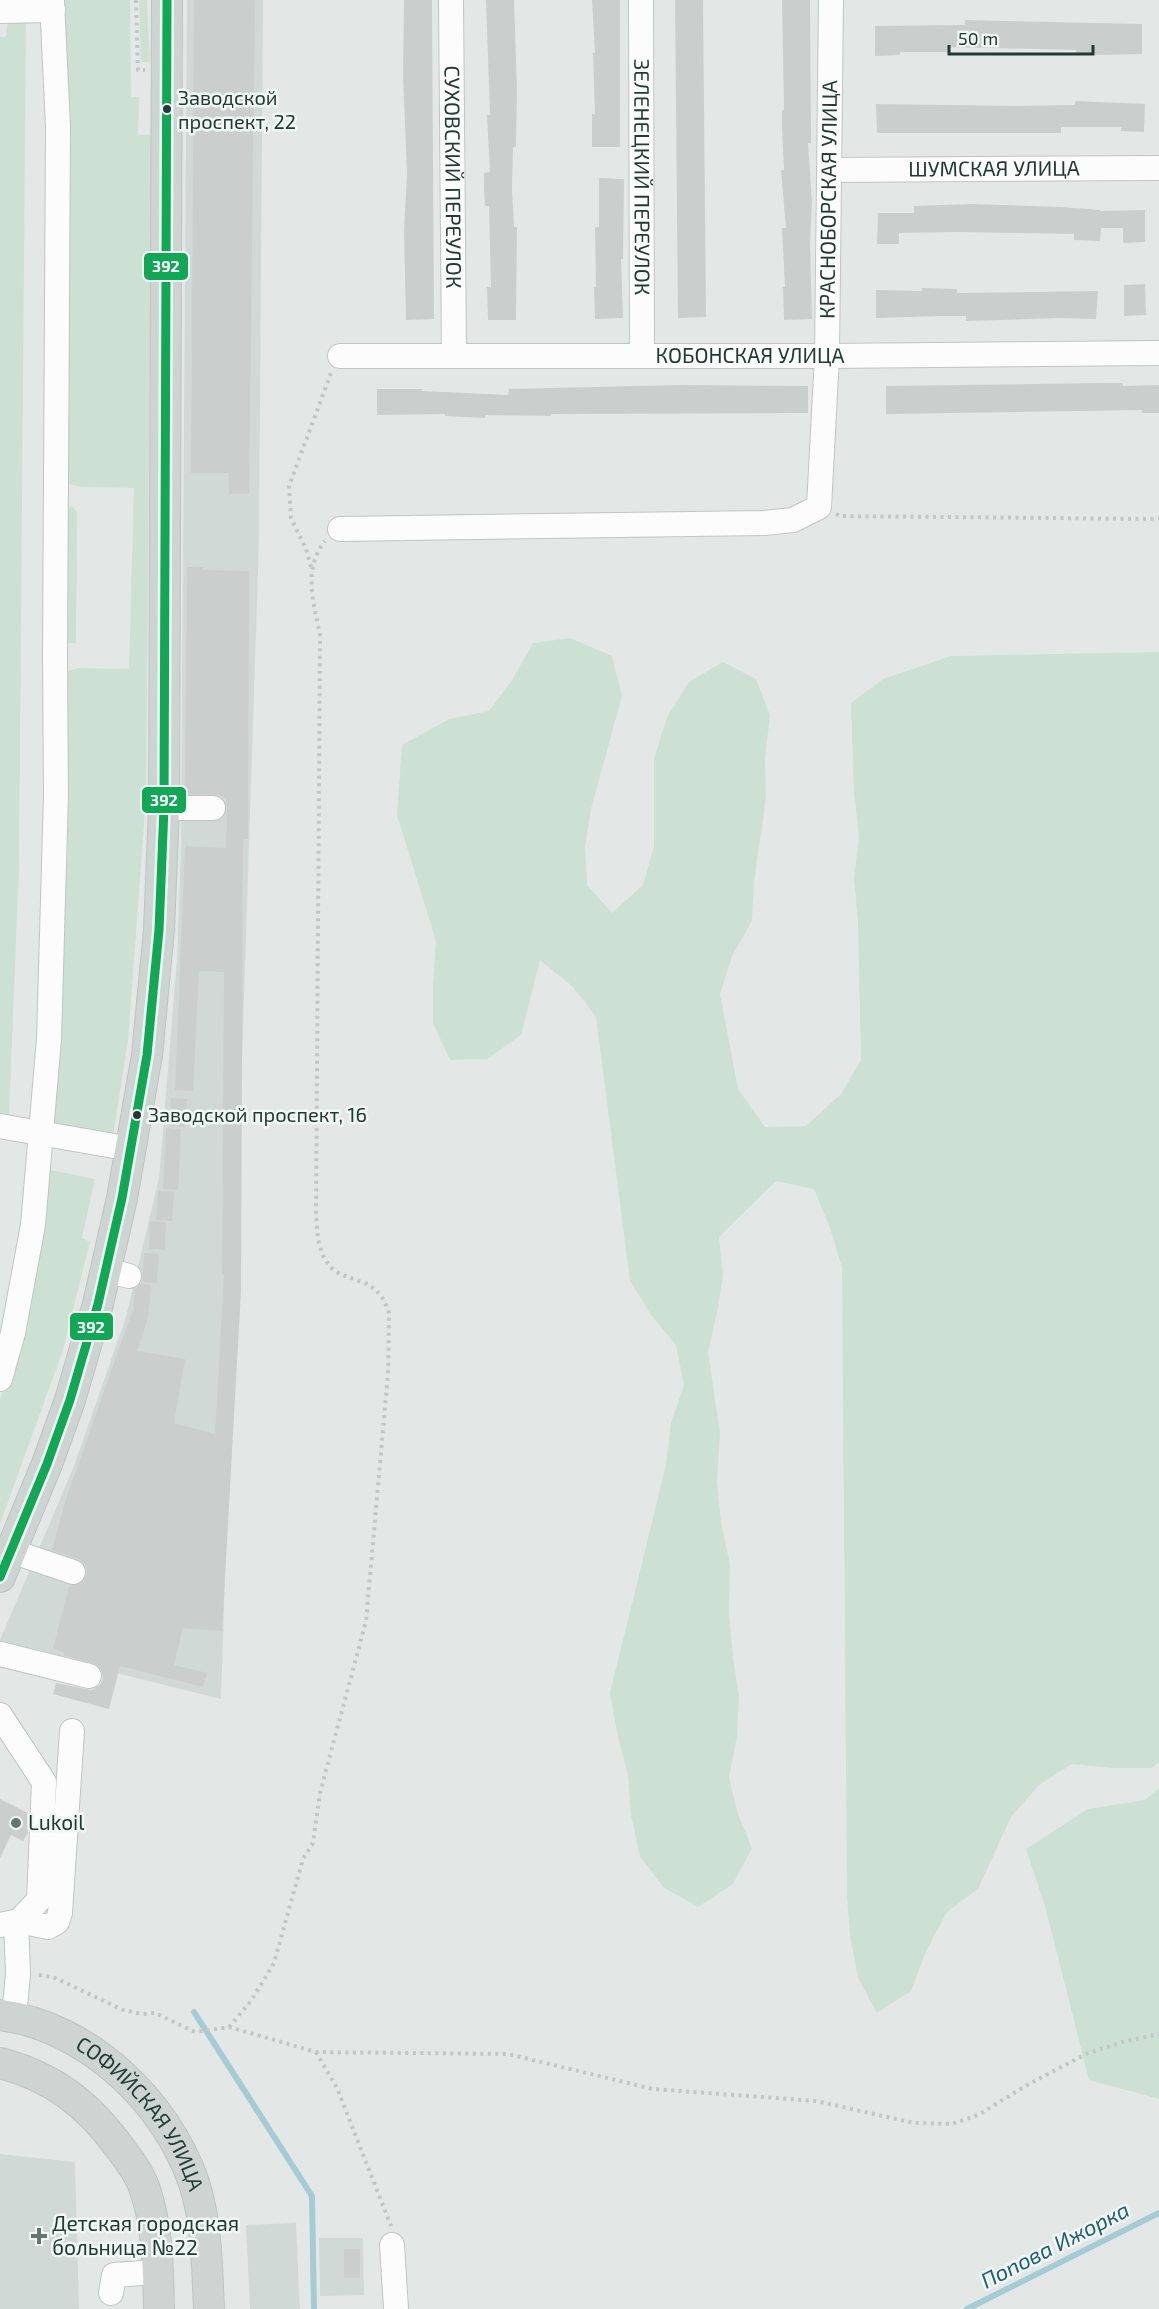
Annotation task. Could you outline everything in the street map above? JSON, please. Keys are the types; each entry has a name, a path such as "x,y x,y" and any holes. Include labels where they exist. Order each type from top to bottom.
{"main road":[{"path":"6,1564 117,1273 131,1149 147,1055 159,930 164,808 167,0"},
{"name":"СОФИЙСКАЯ УЛИЦА","path":"7,2016 43,2026 75,2041 105,2061 153,2108 177,2145 194,2183 205,2233 209,2309"},
{"name":"СОФИЙСКАЯ УЛИЦА","path":"0,2063 25,2070 51,2083 80,2102 104,2126 129,2159 143,2186 152,2218 158,2272 159,2309"}],"street":[{"name":"СУХОВСКИЙ ПЕРЕУЛОК","path":"451,0 454,355"},
{"name":"ЗЕЛЕНЕЦКИЙ ПЕРЕУЛОК","path":"641,0 642,354"},
{"name":"КРАСНОБОРСКАЯ УЛИЦА","path":"819,507 827,356 831,0"},
{"path":"0,11 52,5 58,138 56,795 49,1039 33,1225 25,1278 0,1379"},
{"name":"ШУМСКАЯ УЛИЦА","path":"829,170 1159,168"},
{"name":"КОБОНСКАЯ УЛИЦА","path":"340,356 1159,353"},
{"path":"340,529 764,523 793,520 819,507"},
{"path":"164,808 213,808"},
{"path":"0,1126 131,1149"},
{"path":"6,1564 73,1572"},
{"path":"0,1654 89,1676"},
{"path":"0,1753 6,1723"},
{"path":"6,1723 44,1782 39,1900 12,1923"},
{"path":"12,1923 48,1927 57,1922 61,1903 72,1731"},
{"path":"7,2016 18,1974 12,1923"},
{"path":"392,2244 396,2309"},
{"path":"111,2293 114,2275 158,2272"}],"path":[{"path":"230,2027 251,2001 273,1964 303,1859 313,1843 320,1793 366,1621 388,1374 389,1313 384,1300 367,1284 340,1274 330,1267 323,1256 318,1240 316,1215 320,636 312,593 311,567 306,549 291,518 289,486 332,371 340,356"},
{"path":"819,507 840,516 1159,519"},
{"path":"311,567 317,551 340,529"},
{"path":"37,1974 53,1977 123,2010 142,2014 155,2013 195,2032 230,2027 316,2052 507,2054 653,2089 816,2101 914,2122 952,2124 978,2115 1029,2084 1086,2054 1122,2042 1159,2034"},
{"path":"316,2052 337,2088 390,2222 392,2244"}],"shaded area":[{"path":"187,0 263,0 259,541 221,1699 0,1644 74,1466 126,1317 159,1178 177,960 181,843"},
{"name":"Детская городская больница №22","path":"0,2154 75,2162 79,2309 0,2309"},
{"path":"296,2223 300,2309 250,2309 246,2225"},
{"path":"319,2238 363,2238 364,2295 320,2296"}],"green space":[{"path":"63,0 130,0 131,97 139,97 138,135 152,135 146,798 128,1041 113,1136 50,1123 68,851 63,673 78,668 129,669 134,488 82,487 65,483"},
{"path":"139,0 147,0 150,62 141,62"},
{"path":"26,20 19,868 9,1114 0,1113 0,37 6,37 8,21"},
{"path":"72,506 77,512 76,643 63,643 64,510"},
{"path":"570,638 612,656 622,696 591,809 585,847 587,885 612,913 643,885 654,846 654,759 667,717 689,682 723,662 756,679 770,715 765,759 766,798 754,882 752,921 732,956 720,994 738,1089 765,1127 806,1126 841,1094 861,1060 858,922 854,878 859,837 854,792 851,703 883,679 951,656 1159,652 1159,1762 1152,1768 1112,1768 1072,1764 1039,1785 1011,1817 978,1889 947,1912 927,1949 911,1991 877,2013 858,1978 850,1936 847,1897 842,1267 830,1228 814,1189 776,1181 719,1237 723,1275 708,1352 720,1433 717,1482 721,1523 730,1564 729,1612 739,1696 737,1736 729,1778 738,1814 752,1848 733,1884 698,1907 663,1887 640,1856 631,1815 628,1775 618,1738 610,1693 666,1465 671,1423 684,1385 676,1345 651,1315 630,1281 596,1017 573,987 540,960 521,1035 487,1059 450,1060 433,1023 436,941 397,815 402,745 449,719 489,711 512,680 533,643"},
{"path":"46,1169 95,1179 82,1238 90,1242 63,1350 0,1524 0,1399 15,1356"},
{"path":"1159,1788 1159,2099 1089,2080 1045,1906 1026,1849 1088,1809 1145,1800"}],"building":[{"path":"194,0 255,0 249,494 229,494 229,473 191,473"},
{"path":"404,0 432,0 434,319 406,320 404,231 407,174 403,74"},
{"path":"486,0 514,0 517,90 516,147 513,147 512,189 514,227 517,227 516,320 488,320 487,287 491,287 489,206 485,206 484,173 490,172 487,115 490,115"},
{"path":"592,0 620,0 620,147 592,147 592,114 595,114 593,53 595,53"},
{"path":"675,0 703,0 706,317 678,318"},
{"path":"782,0 810,0 811,143 808,143 812,202 810,244 812,319 784,320 782,228 786,228 781,170 784,170"},
{"path":"965,20 1142,24 1142,54 1097,55 1076,53 1076,50 948,47 948,52 900,52 900,55 875,56 875,26 965,25"},
{"path":"1075,101 1145,104 1144,132 1121,131 1121,127 1061,127 1061,133 877,133 876,104 1016,106 1075,105"},
{"path":"599,178 624,179 623,259 621,259 623,318 595,319 595,227 599,227"},
{"path":"973,204 1062,207 1100,211 1145,210 1145,242 1123,243 1123,228 1101,228 1100,241 1074,240 1074,234 959,232 899,233 899,244 877,244 878,213 914,213 914,206"},
{"path":"1145,284 1146,315 1124,316 1124,285"},
{"path":"922,288 957,289 957,293 1098,291 1096,319 966,321 966,316 876,318 876,290 922,291"},
{"path":"1123,383 1123,386 1159,385 1159,413 1142,413 1142,410 886,414 886,386"},
{"path":"682,385 808,386 808,413 485,415 485,418 445,416 445,414 377,415 377,389 422,389 422,391 508,395 509,389"},
{"path":"187,567 203,567 203,570 249,571 248,839 243,839 241,1291 222,1631 183,1628 174,1665 207,1673 203,1687 120,1666 109,1709 53,1694 56,1683 92,1690 100,1685 103,1679 98,1665 63,1655 64,1652 53,1649 69,1586 82,1583 87,1570 84,1563 78,1559 52,1550 65,1502 133,1309 135,1289 140,1284 151,1285 148,1318 137,1351 185,1359 174,1423 215,1434 224,1275 222,1275 224,972 199,971 193,1091 175,1090 185,846 226,848 227,807 226,799 220,795 185,794"},
{"path":"171,1098 187,1099 185,1127 170,1126"},
{"path":"166,1128 181,1129 178,1190 163,1189"},
{"path":"158,1191 174,1192 172,1221 156,1220"},
{"path":"150,1221 166,1222 165,1250 149,1249"},
{"path":"144,1253 159,1254 157,1283 142,1282"},
{"name":"Lukoil","path":"0,1799 28,1813 28,1833 23,1841 11,1835 0,1858"},
{"path":"344,2249 360,2249 360,2278 344,2278"}],"waterway":[{"path":"194,2012 312,2196 314,2309"},
{"name":"Попова Ижорка","path":"967,2309 1159,2213"}],"transit line":[{"name":"392","path":"0,1577 47,1464 70,1400 98,1304 122,1198 147,1055 159,930 164,808 167,0"}],"place":[{"name":"Заводской проспект, 22","path":"167,109"},
{"name":"Заводской проспект, 16","path":"137,1115"},
{"name":"Lukoil","path":"16,1823"},
{"name":"Детская городская больница №22","path":"39,2236"}]}
